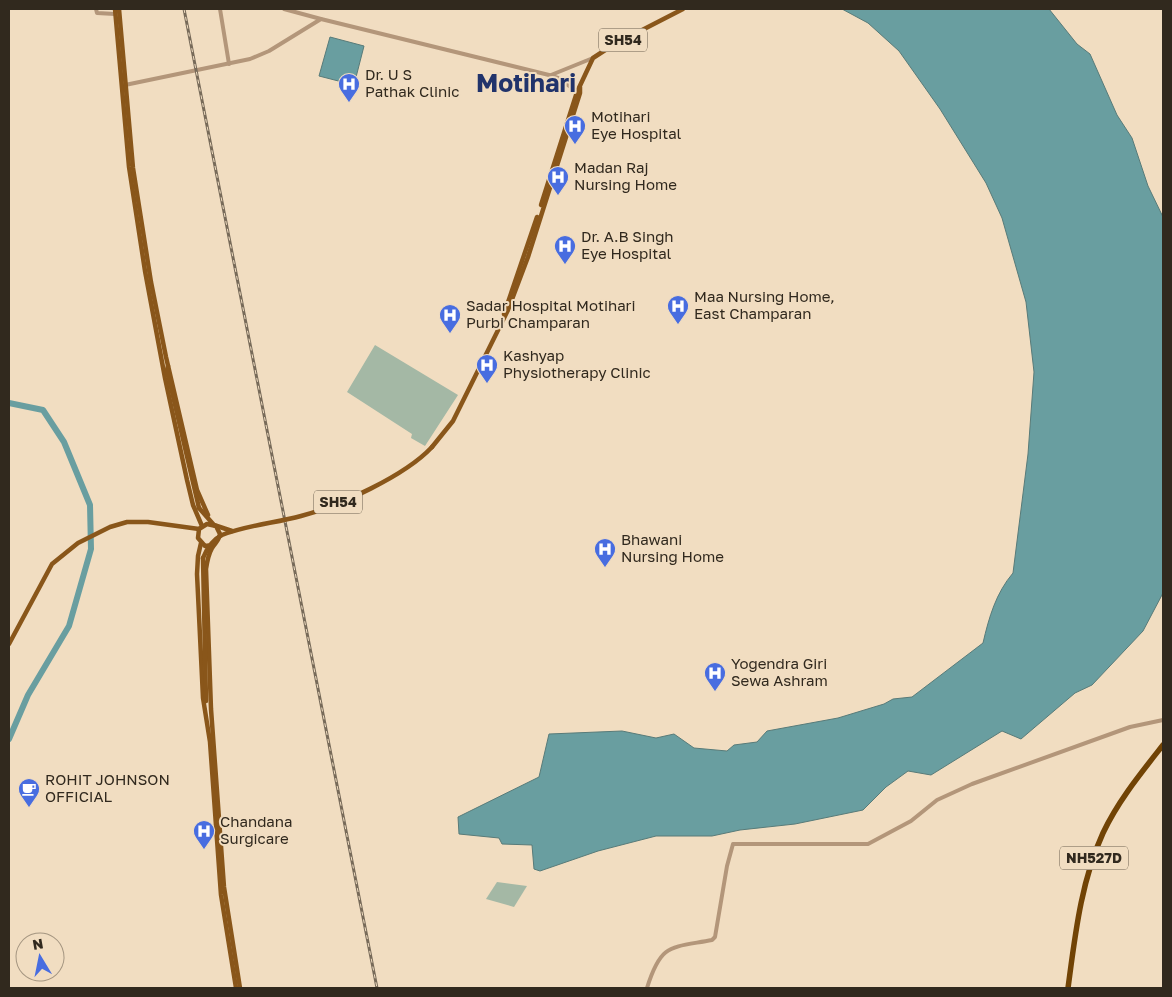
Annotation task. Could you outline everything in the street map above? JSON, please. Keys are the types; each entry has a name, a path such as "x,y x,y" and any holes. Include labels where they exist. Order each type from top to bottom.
{"highway":[{"name":"NH527D","path":"1068,988 1082,899 1098,845 1119,805 1163,746"}],"main road":[{"path":"119,9 128,167 190,493 201,528 198,538 202,543 213,546"},
{"name":"SH54","path":"233,532 301,516 338,502 400,473 432,446 456,416 504,315 579,91 593,58 683,9"},
{"path":"115,12 123,85"},
{"path":"166,367 199,508 214,524 233,532"},
{"path":"166,367 197,490 203,508 220,534 219,541 213,546 206,569 211,709 225,895 240,988"},
{"path":"9,644 52,564 65,551 85,539 110,526 141,522 201,528 214,525"},
{"path":"205,709 201,570 203,558 208,548 217,538 233,532"},
{"path":"202,543 198,556 197,574 205,709 210,742 221,895 236,988"},
{"path":"206,696 211,709"}],"street":[{"path":"96,9 97,13 115,12"},
{"path":"220,9 229,64"},
{"path":"284,9 549,75 558,78 579,91"},
{"path":"123,85 250,59 269,51 321,19"},
{"path":"549,75 593,58"},
{"path":"647,988 653,967 661,955 676,947 712,940 715,937 730,849 733,844 868,844 911,821 937,800 972,784 1130,727 1163,720"}],"green space":[{"path":"375,345 458,395 425,446 411,438 412,434 347,392"},
{"path":"497,882 527,886 514,907 486,899"}],"water":[{"path":"842,9 1049,9 1077,44 1090,54 1117,115 1132,138 1148,186 1163,217 1163,593 1143,631 1092,685 1075,693 1021,739 1002,731 931,775 908,771 886,787 863,810 795,824 740,830 712,836 656,836 598,851 540,871 534,869 532,845 502,844 499,838 459,834 458,817 539,777 549,734 622,731 656,738 674,734 694,748 727,751 734,745 757,742 767,731 838,718 884,704 893,699 912,697 983,643 994,606 1002,589 1013,573 1028,454 1034,372 1026,302 1002,218 986,183 940,109 899,51 868,23"},
{"path":"330,37 364,46 354,85 319,76"}],"waterway":[{"path":"9,403 43,410 64,442 90,505 91,549 69,626 28,695 9,739"}],"railway":[{"path":"184,9 377,988"}],"place":[{"name":"Dr. U S Pathak Clinic","path":"349,103"},
{"name":"Motihari Eye Hospital","path":"575,145"},
{"name":"Madan Raj Nursing Home","path":"558,196"},
{"name":"Dr. A.B Singh Eye Hospital","path":"565,265"},
{"name":"Maa Nursing Home, East Champaran","path":"678,325"},
{"name":"Sadar Hospital Motihari Purbi Champaran","path":"450,334"},
{"name":"Kashyap Physiotherapy Clinic","path":"487,384"},
{"name":"Bhawani Nursing Home","path":"605,568"},
{"name":"Yogendra Giri Sewa Ashram","path":"715,692"},
{"name":"ROHIT JOHNSON OFFICIAL","path":"29,808"},
{"name":"Chandana Surgicare","path":"204,850"}],"district":[{"name":"Motihari","path":"526,83"}]}
